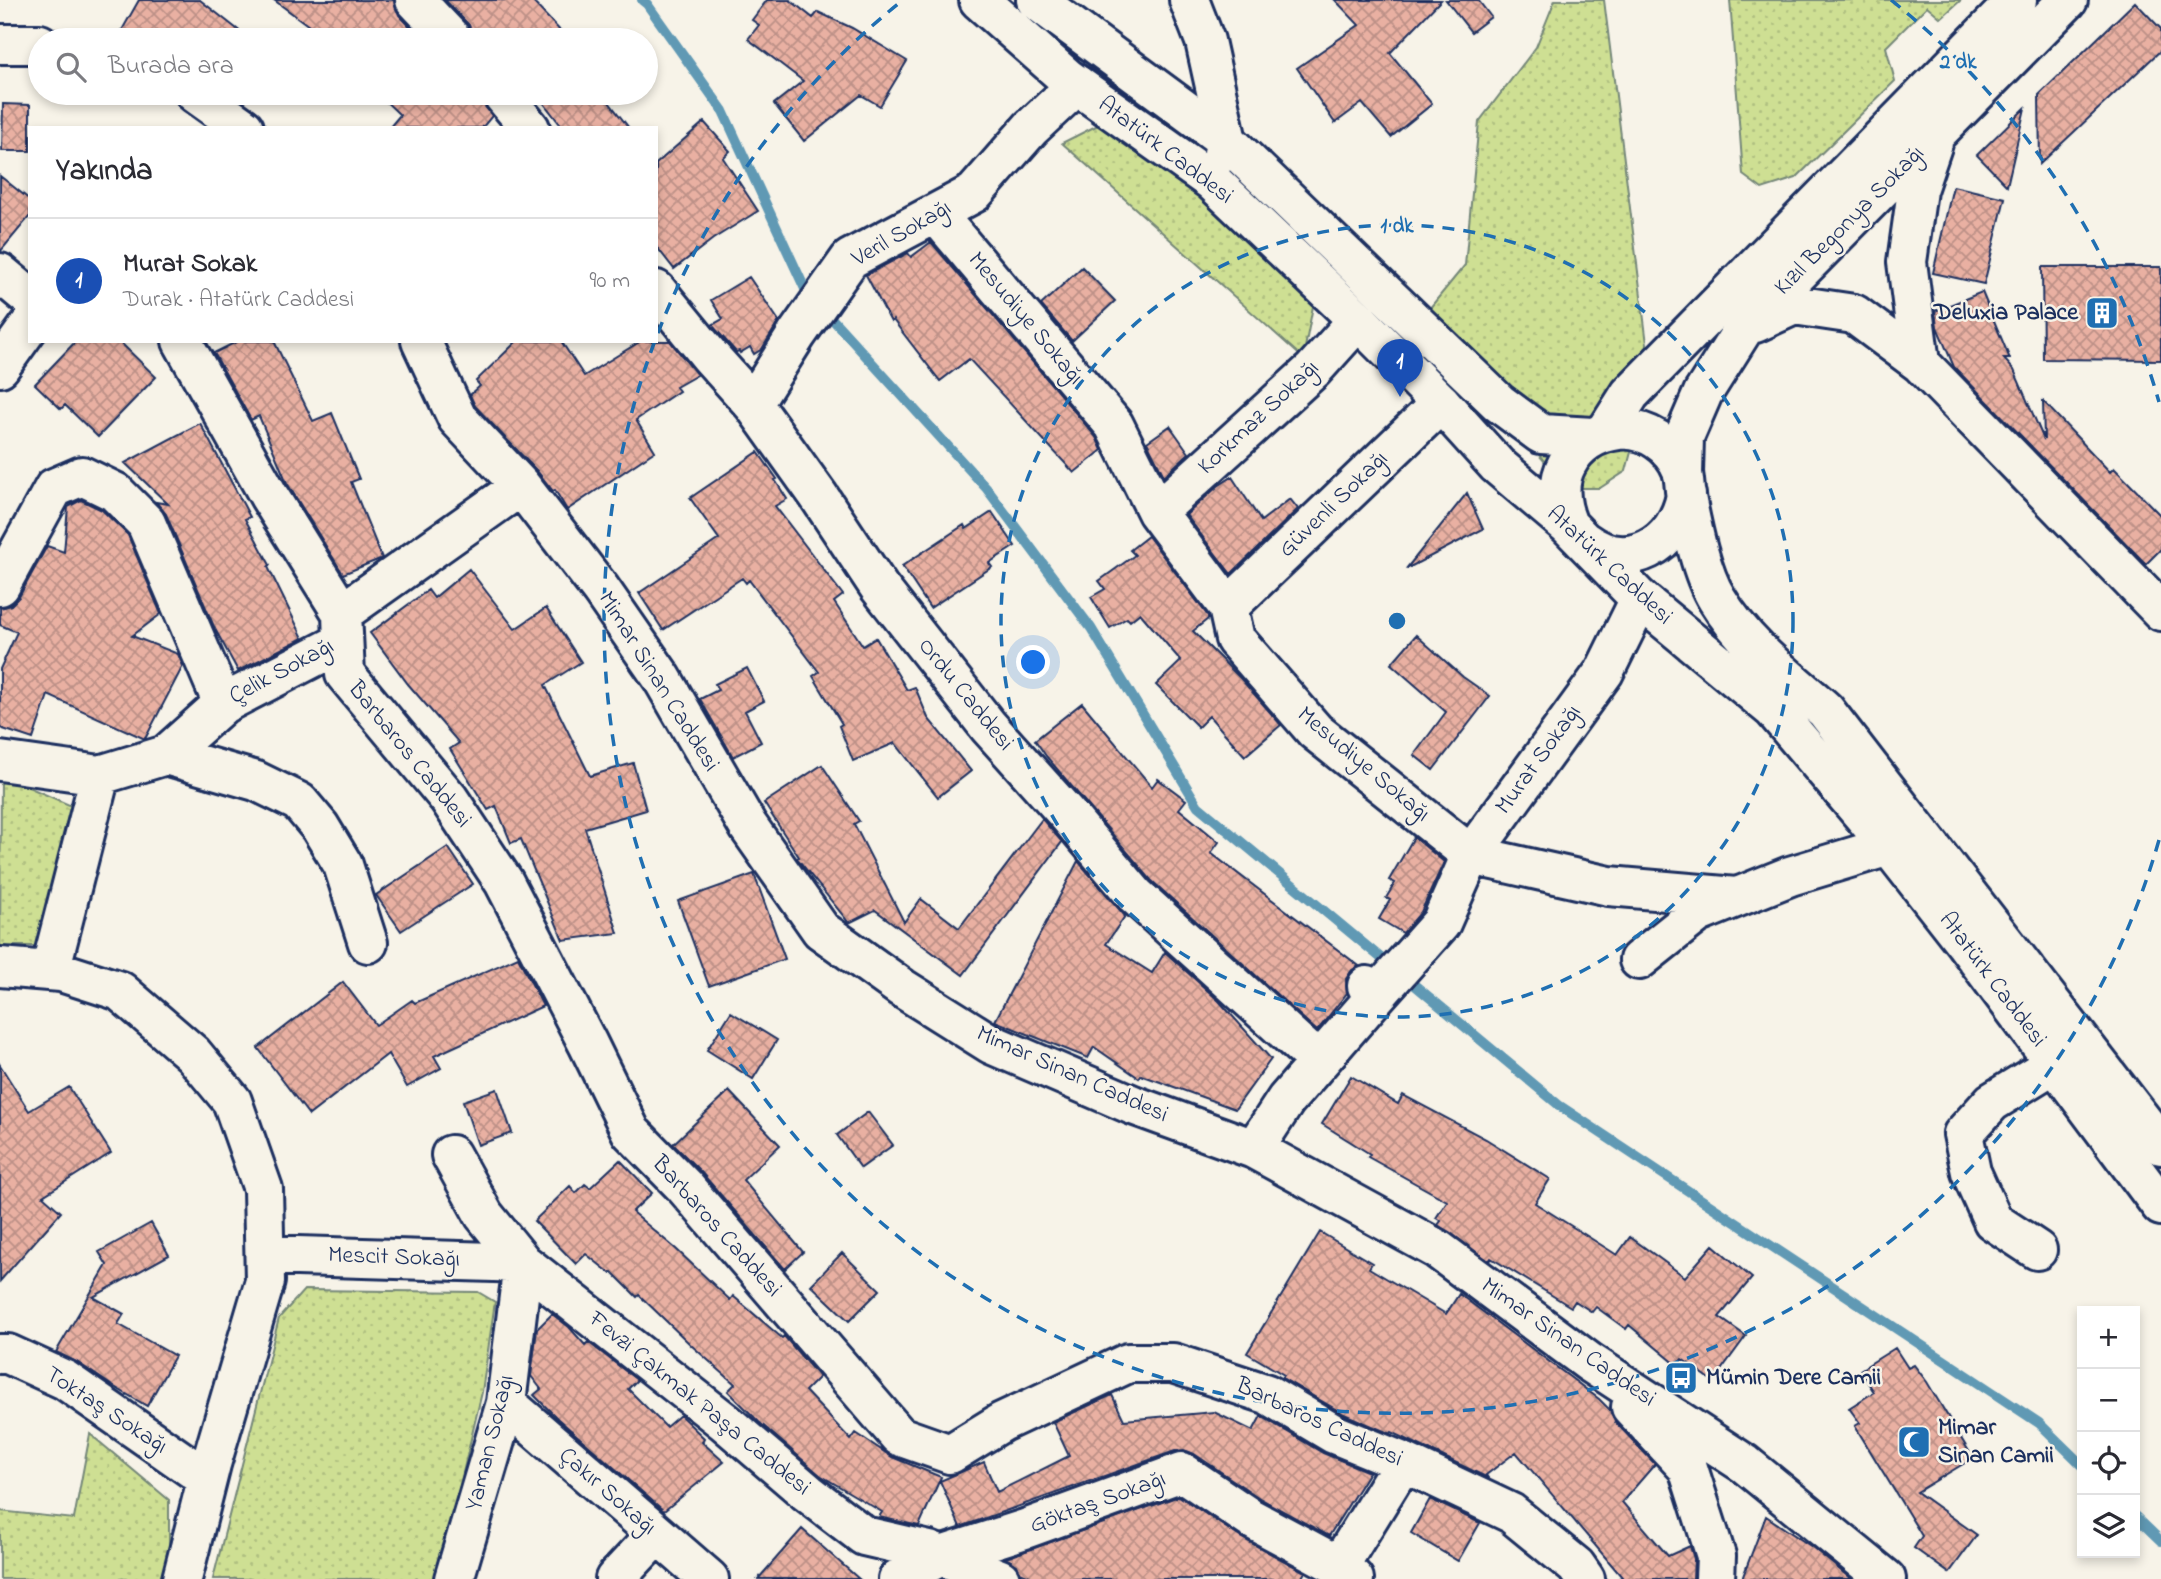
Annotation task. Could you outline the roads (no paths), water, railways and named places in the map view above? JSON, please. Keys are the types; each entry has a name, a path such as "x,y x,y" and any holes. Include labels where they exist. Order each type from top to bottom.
{"street":[{"path":"415,0 442,28"},
{"name":"Atatürk Caddesi","path":"979,0 1077,85 1212,181 1358,320 1441,403 1497,465 1574,532 1640,598 1773,709 1889,846 2161,1206"},
{"name":"Atatürk Caddesi","path":"1036,0 1227,141 1499,403 1541,434 1599,435"},
{"path":"1189,0 1205,41 1227,141 1212,181"},
{"name":"Kızıl Begonya Sokağı","path":"1599,435 1630,394 2017,0"},
{"name":"Kızıl Begonya Sokağı","path":"1684,484 1684,437 1703,393 1744,328 2068,0"},
{"path":"0,44 28,44"},
{"name":"Veril Sokağı","path":"753,404 797,334 850,259 974,193 1031,128 1077,85"},
{"path":"212,105 241,126"},
{"path":"511,105 528,126"},
{"path":"1920,362 1907,262 1917,190 1937,132"},
{"name":"Mesudiye Sokağı","path":"936,214 1114,425 1157,512 1227,607 1235,639 1315,731 1471,855 1609,886 1736,897"},
{"path":"0,273 28,296"},
{"name":"Ordu Caddesi","path":"658,292 753,404 879,587 988,726 1135,895 1318,1061"},
{"path":"1744,328 1794,305 1854,314 1920,362 2161,611"},
{"name":"Korkmaz Sokağı","path":"1157,512 1313,370 1358,320"},
{"path":"0,367 28,328"},
{"name":"Barbaros Caddesi","path":"183,343 269,496 342,613 345,674 449,799 504,882 631,1132 684,1186 900,1436 950,1454 1002,1422 1128,1363 1173,1363 1267,1394 1334,1434 1404,1462 1511,1513 1576,1566 1585,1579"},
{"name":"Mimar Sinan Caddesi","path":"422,343 457,418 521,486 601,590 662,678 748,826 821,930 902,988 991,1044 1133,1105 1254,1149 1437,1249 1588,1362 1745,1464 1886,1579"},
{"name":"Güvenli Sokağı","path":"1227,607 1441,403"},
{"path":"1626,430 1644,433 1671,452 1684,484 1683,510 1677,525 1662,541 1644,552 1624,555 1606,553 1592,547 1574,532 1560,497 1566,466 1575,452 1599,435 1626,430"},
{"path":"0,586 54,488 82,476 115,492 146,523 223,704"},
{"name":"Atatürk Caddesi","path":"1684,484 1696,544 1716,597 1723,607 1762,654 1825,710 2161,1145"},
{"name":"Çelik Sokağı","path":"0,761 100,775 166,755 223,704 343,642 342,613 521,486"},
{"name":"Murat Sokağı","path":"1318,1061 1371,991 1441,923 1471,855 1604,672 1640,598"},
{"path":"166,755 256,781 299,802 320,827 343,865 368,943"},
{"path":"50,971 100,775"},
{"name":"Mesudiye Sokağı","path":"1639,960 1698,913 1790,876 1889,846"},
{"path":"0,967 61,972 120,991 193,1054 232,1101 263,1189 265,1281 207,1479 181,1579"},
{"path":"1254,1149 1286,1100 1318,1061"},
{"path":"2038,1250 1993,1221 1971,1172 1963,1134 1992,1102 2054,1063"},
{"name":"Fevzi Çakmak Paşa Caddesi","path":"451,1155 484,1215 523,1263 725,1422 808,1493 864,1536 941,1556 1000,1579"},
{"name":"Mescit Sokağı","path":"265,1255 523,1263"},
{"name":"Yaman Sokağı","path":"454,1579 506,1403 523,1263"},
{"name":"Toktaş Sokağı","path":"0,1354 8,1354 65,1380 207,1479"},
{"path":"1588,1362 1688,1468 1716,1556 1715,1579"},
{"name":"Çakır Sokağı","path":"506,1403 709,1579"},
{"path":"1347,1573 1404,1462"},
{"name":"Göktaş Sokağı","path":"941,1556 1025,1529 1182,1472 1250,1518 1347,1573"},
{"path":"615,1579 656,1535"},
{"path":"898,1579 941,1556"}],"waterway":[{"path":"642,0 723,111 805,289 813,299"},
{"path":"824,310 987,489 1091,628 1198,806 1393,968"},
{"path":"1405,977 1560,1106 2039,1423 2077,1460"},
{"path":"2140,1521 2161,1541"}],"place":[{"name":"Deluxia Palace","path":"2102,313"},
{"name":"Murat Sokak","path":"1400,397"},
{"name":"Mümin Dere Camii","path":"1681,1378"},
{"name":"Mimar Sinan Camii","path":"1914,1442"}]}
